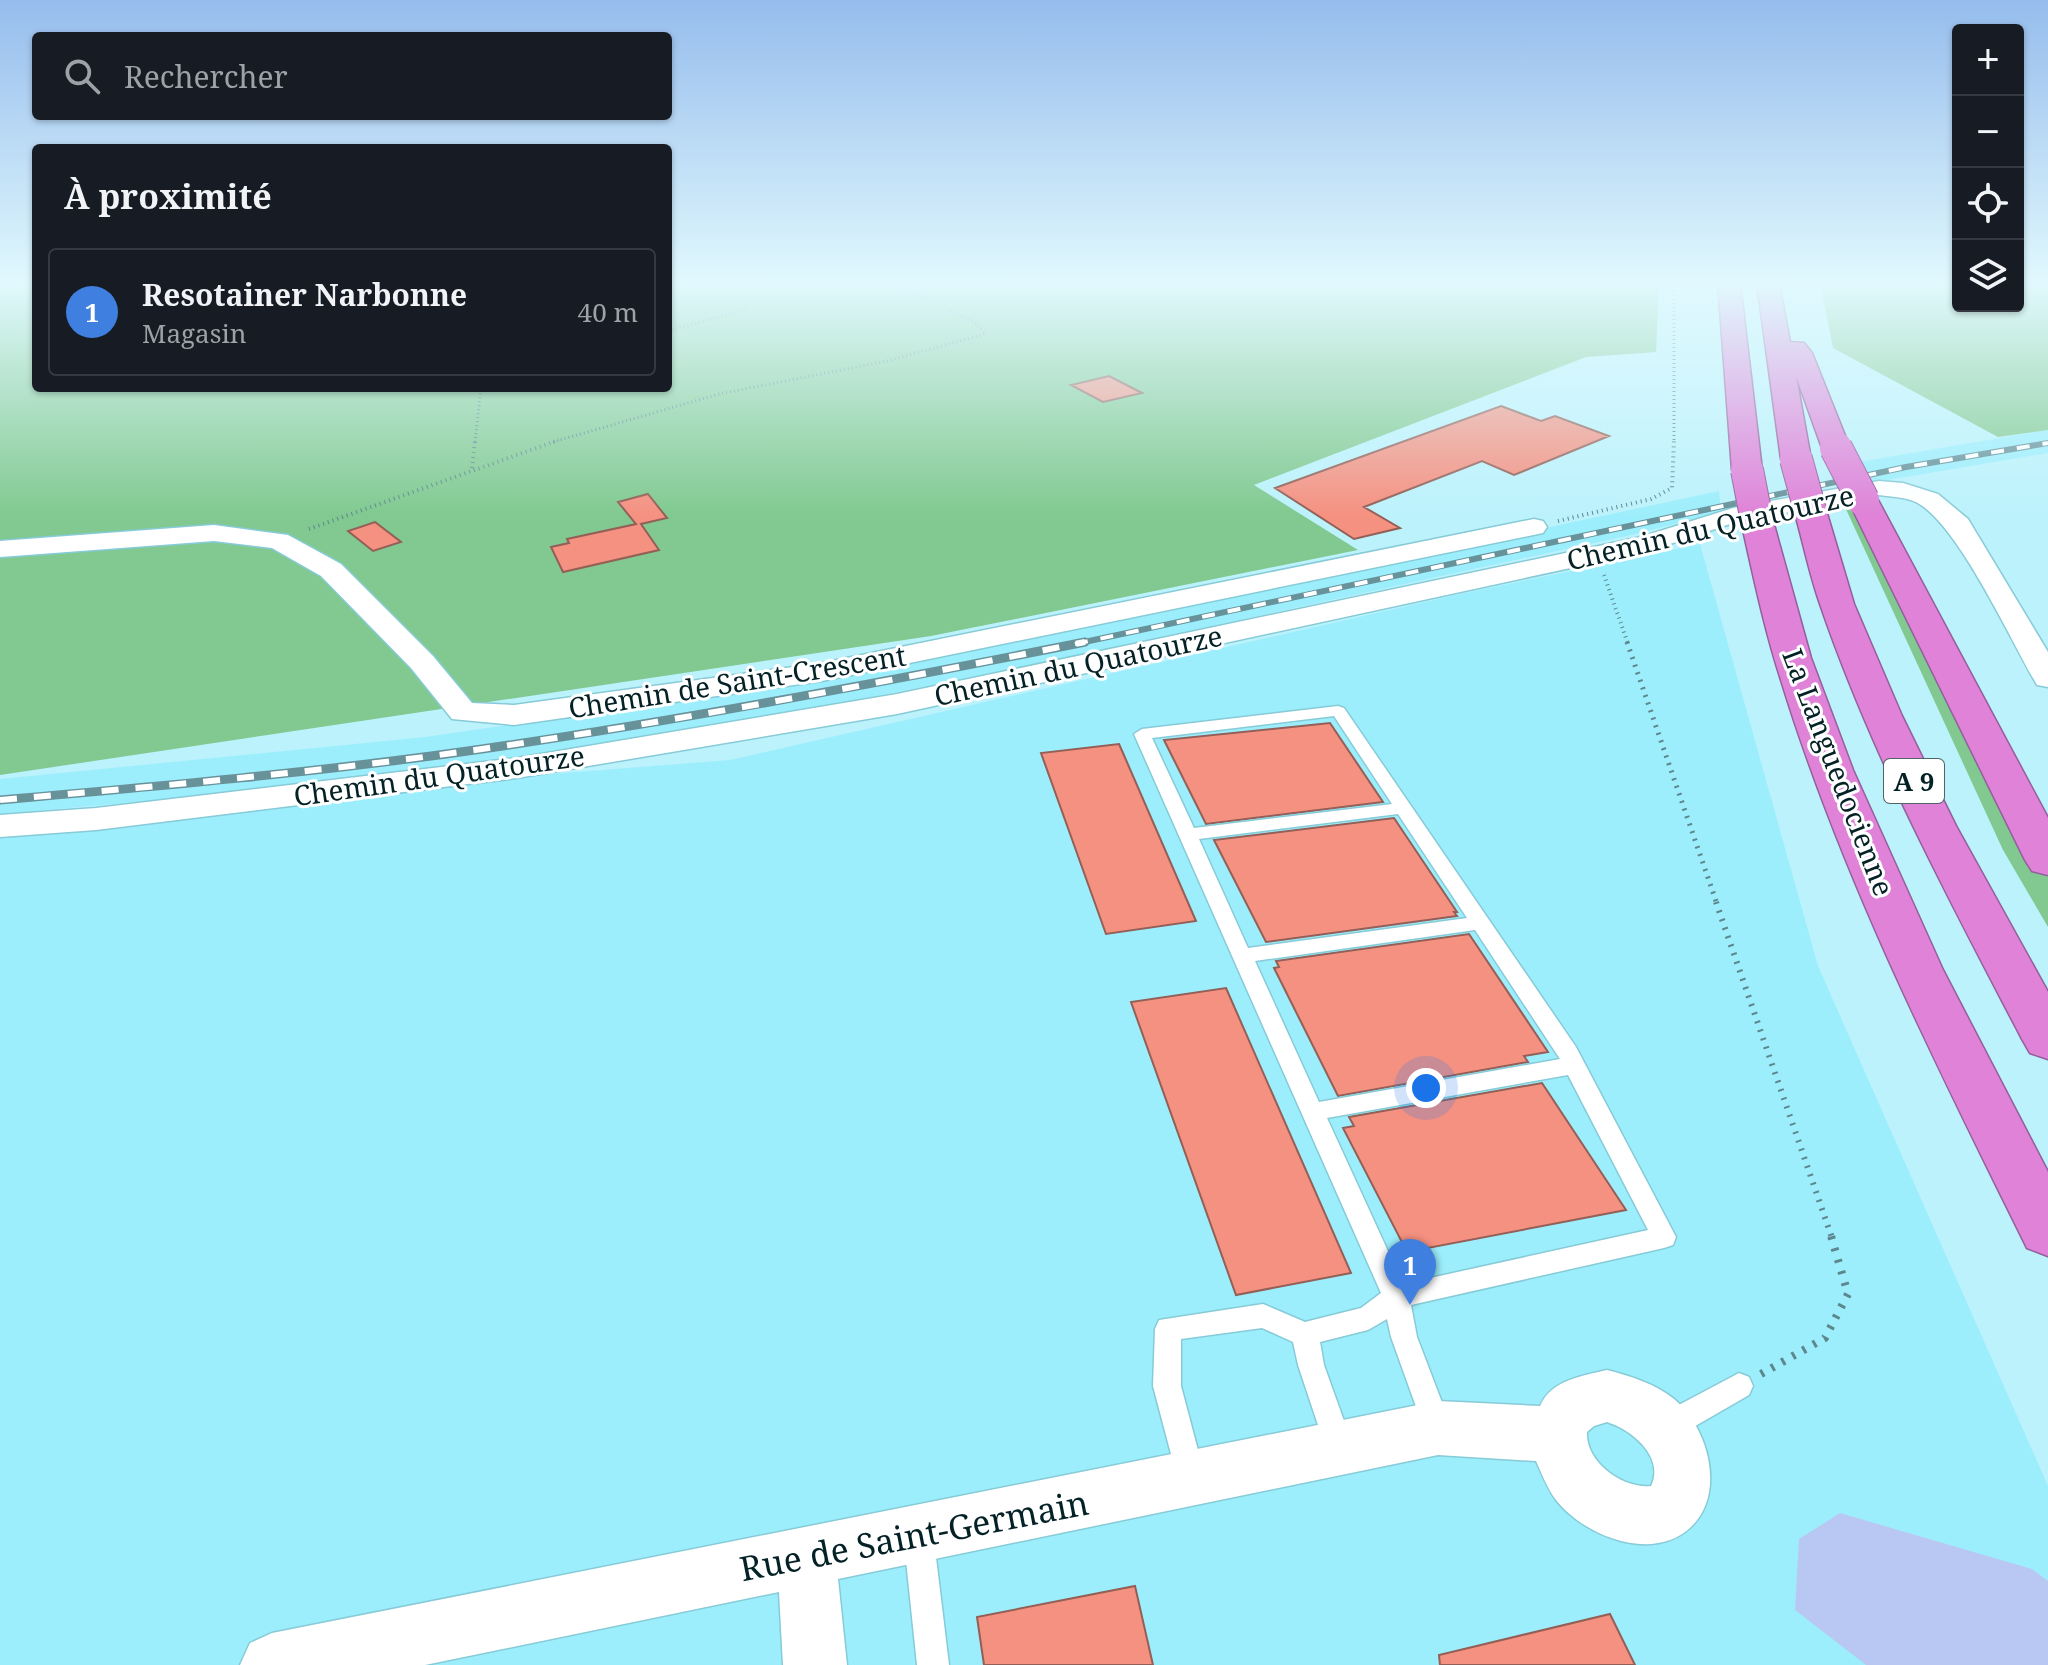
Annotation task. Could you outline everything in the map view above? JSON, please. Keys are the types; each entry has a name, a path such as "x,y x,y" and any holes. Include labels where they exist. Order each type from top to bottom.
{"highway":[{"name":"La Languedocienne","path":"1736,361 1747,470 1757,521 1806,700 1863,846 1957,1053 2048,1230"},
{"name":"A 9","path":"1781,361 1796,459 1836,603 1879,707 1947,852 2048,1039"},
{"path":"1803,361 1836,448 2048,860"}],"street":[{"name":"Chemin du Quatourze","path":"0,826 96,819 517,768 882,707 1649,543 1675,531 1715,521 1879,488 1903,490 1944,508 1959,525 2048,678"},
{"name":"Chemin de Saint-Crescent","path":"0,549 214,533 279,541 331,570 422,662 463,712 514,715 822,672 1534,527"},
{"path":"1607,1396 1627,1401 1647,1412 1665,1428 1684,1466 1684,1485 1677,1501 1664,1512 1645,1516 1624,1514 1603,1505 1584,1491 1570,1474 1560,1454 1558,1435 1562,1418 1572,1405 1588,1397 1607,1396"},
{"name":"Rue de Saint-Germain","path":"272,1665 1438,1428 1558,1435"},
{"path":"806,1556 815,1665"}],"lane":[{"path":"1192,1478 1167,1386 1168,1329 1263,1316 1305,1334 1368,1318 1396,1297 1664,1237 1574,1065 1338,711 1142,734 1396,1297 1404,1337 1438,1428"},
{"path":"1188,835 1403,808"},
{"path":"1242,956 1479,923"},
{"path":"1311,1112 1574,1065"},
{"path":"1305,1334 1311,1365 1340,1448"},
{"path":"1665,1428 1739,1386"},
{"path":"918,1534 933,1665"}],"path":[{"path":"279,541 472,468 717,394 881,361"},
{"path":"1534,527 1651,499 1672,488 1675,361"},
{"path":"472,468 481,392"},
{"path":"1589,555 1602,571 1642,681 1848,1294 1825,1338 1739,1386"}],"shaded area":[{"path":"2048,430 2048,453 1870,483 1859,462"},
{"path":"1719,491 1721,512 1636,534 995,673 819,707 627,741 413,772 227,794 0,814 0,779 425,737 804,682 1166,609"},
{"path":"1700,544 1818,966 2048,1486 2048,1665 0,1665 0,817 730,760 1451,596"},
{"path":"1840,1513 2032,1569 2048,1581 2048,1665 1866,1665 1795,1610 1799,1539"}],"green space":[{"path":"0,361 32,361 32,392 672,392 672,361 1576,361 1254,485 1358,550 931,636 0,775"},
{"path":"1857,361 2048,361 2048,430 1998,437"},
{"path":"1845,507 1856,507 2025,841 2048,877 2048,927 2003,850"}],"building":[{"path":"1109,376 1142,393 1103,402 1071,385"},
{"path":"1501,406 1541,421 1555,416 1609,436 1514,475 1482,461 1364,507 1400,528 1354,539 1275,488"},
{"path":"648,494 667,518 641,524 659,550 563,572 551,547 569,543 567,539 636,524 618,502"},
{"path":"375,522 401,542 373,551 348,531"},
{"path":"1330,723 1383,802 1206,824 1164,740"},
{"path":"1119,744 1196,921 1106,934 1041,753"},
{"path":"1394,818 1457,916 1266,942 1214,840"},
{"path":"1469,934 1548,1052 1524,1056 1528,1062 1338,1096 1274,968 1279,967 1276,961"},
{"path":"1226,988 1351,1273 1236,1295 1131,1002"},
{"path":"1542,1083 1626,1210 1407,1252 1343,1128 1354,1126 1349,1117"},
{"path":"1135,1586 1153,1665 984,1665 977,1617"},
{"path":"1610,1614 1635,1665 1440,1665 1439,1655"}],"railway":[{"path":"1075,644 1906,467 2048,443"},
{"path":"1075,644 1085,642"},
{"path":"0,800 302,772 482,749 784,700 1075,644"}],"place":[{"name":"Resotainer Narbonne","path":"1410,1305"}]}
